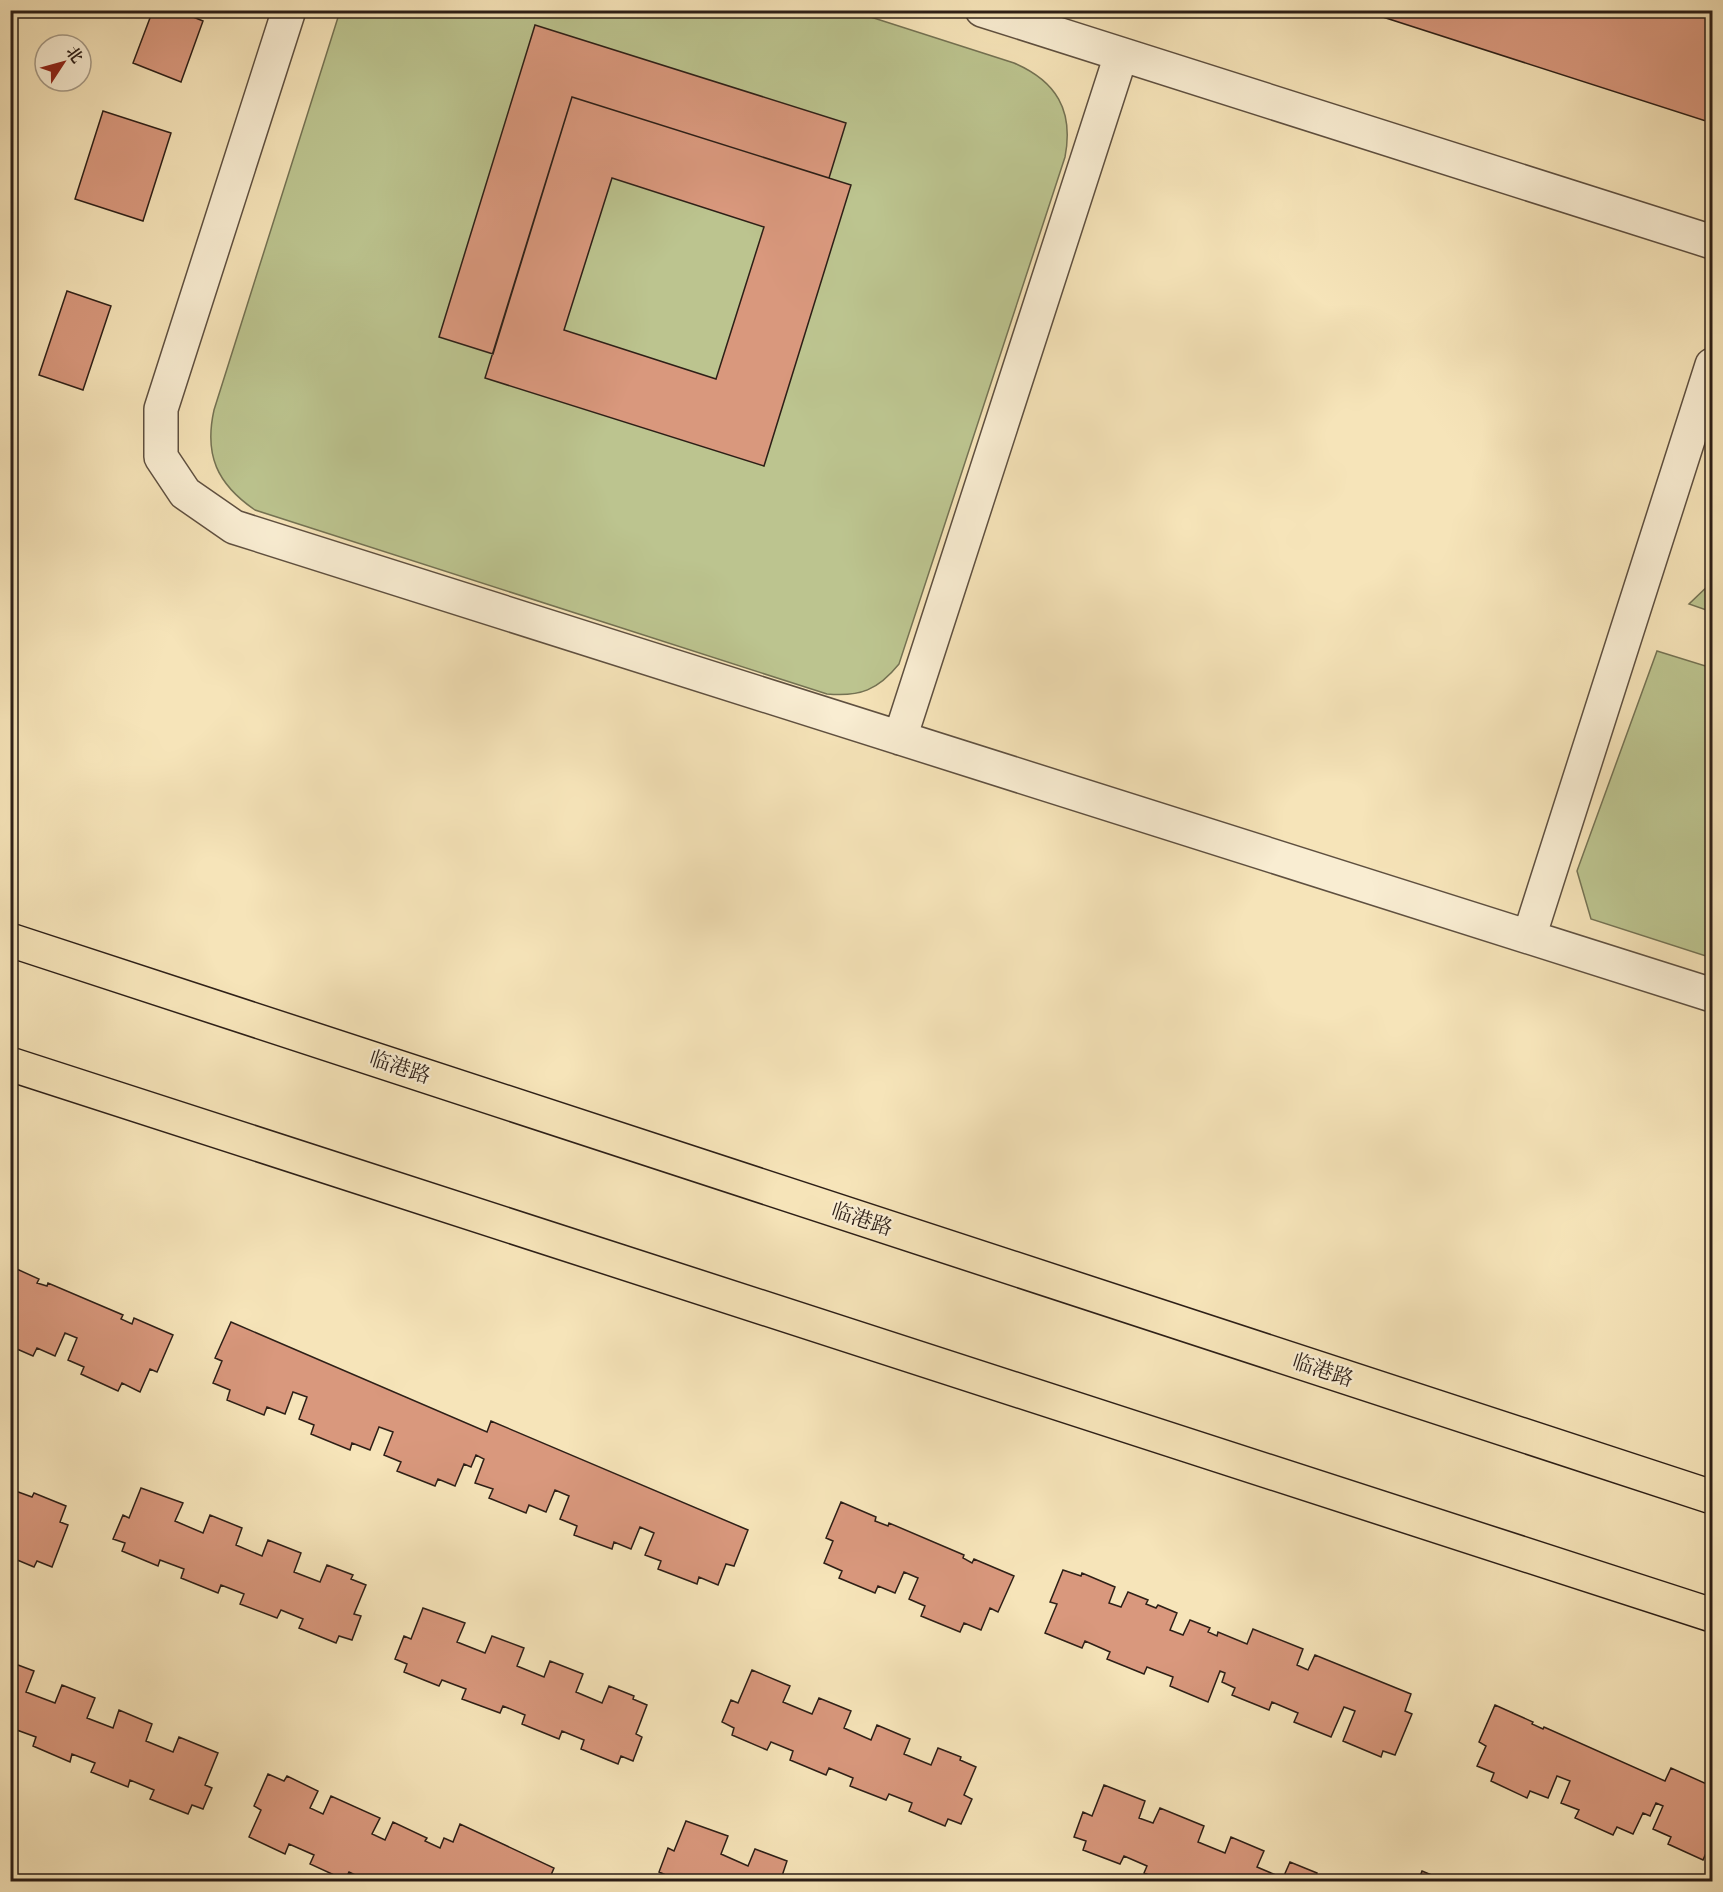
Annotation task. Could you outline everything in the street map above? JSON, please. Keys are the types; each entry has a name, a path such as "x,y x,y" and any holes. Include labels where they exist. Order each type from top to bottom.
{"main road":[{"name":"临港路","path":"10,940 1713,1497"},
{"path":"10,1064 1713,1615"}],"lane":[{"path":"289,10 161,409 161,457 185,493 234,527 1713,995"},
{"path":"982,10 1713,242"},
{"path":"900,738 1121,54"},
{"path":"1529,937 1713,365"}],"green space":[{"path":"340,11 852,11 1014,63 1029,70 1051,88 1059,99 1067,125 1065,157 899,664 884,680 859,693 827,694 255,510 231,490 216,467 213,455 211,426 214,410"},
{"path":"1712,582 1712,612 1689,604"},
{"path":"1657,651 1712,668 1712,958 1591,919 1577,871"}],"building":[{"path":"153,10 176,10 203,21 181,82 133,63"},
{"path":"1361,10 1712,10 1712,123"},
{"path":"535,25 846,123 829,178 572,97 493,354 439,337"},
{"path":"572,97 851,185 764,466 485,378","holes":["612,178 764,227 716,379 564,330"]},
{"path":"103,111 171,133 143,221 75,199"},
{"path":"67,291 111,306 83,390 39,375"},
{"path":"10,1266 39,1279 37,1283 47,1286 48,1283 123,1315 121,1319 132,1324 134,1318 173,1335 157,1372 150,1369 140,1392 122,1383 118,1391 81,1374 84,1367 68,1360 77,1338 65,1333 55,1356 37,1348 33,1356 10,1346"},
{"path":"231,1322 487,1432 491,1421 748,1530 734,1566 726,1564 718,1585 699,1577 697,1584 658,1569 661,1561 645,1555 654,1533 640,1527 631,1549 614,1542 612,1549 574,1535 577,1526 560,1519 569,1496 555,1490 546,1512 529,1505 526,1513 489,1498 493,1489 475,1483 484,1459 476,1455 471,1467 464,1464 455,1486 438,1479 435,1486 397,1471 401,1462 384,1455 393,1432 379,1427 370,1450 352,1443 350,1450 311,1434 314,1425 299,1419 307,1397 293,1392 285,1414 267,1407 264,1415 227,1400 230,1390 213,1383 222,1361 215,1358"},
{"path":"141,1488 183,1503 175,1521 203,1533 210,1515 242,1528 236,1545 262,1556 268,1540 301,1553 294,1572 320,1582 327,1565 353,1575 351,1579 366,1585 354,1614 361,1616 352,1640 339,1636 336,1643 299,1628 303,1619 281,1610 277,1618 240,1604 244,1594 221,1585 218,1593 181,1578 184,1569 160,1560 158,1566 122,1551 125,1543 113,1539 123,1515 129,1518"},
{"path":"10,1489 32,1497 34,1493 66,1506 60,1522 68,1525 52,1567 37,1561 34,1567 10,1557"},
{"path":"841,1502 876,1517 875,1521 888,1526 889,1523 964,1555 963,1558 972,1563 974,1559 1014,1576 998,1612 990,1608 981,1630 964,1623 960,1632 921,1616 925,1606 909,1599 918,1578 904,1572 895,1593 878,1586 875,1593 839,1578 842,1571 824,1563 833,1541 826,1538"},
{"path":"1063,1570 1081,1576 1082,1573 1115,1587 1109,1603 1121,1607 1128,1592 1148,1600 1146,1604 1156,1608 1158,1605 1177,1613 1170,1630 1183,1635 1190,1620 1210,1628 1208,1632 1217,1636 1218,1632 1247,1644 1253,1629 1303,1649 1297,1665 1308,1670 1315,1655 1411,1694 1405,1711 1412,1714 1395,1755 1383,1751 1381,1757 1343,1741 1355,1711 1344,1707 1331,1737 1294,1722 1298,1713 1272,1702 1269,1710 1232,1695 1235,1688 1222,1682 1225,1673 1220,1671 1208,1702 1170,1686 1173,1677 1147,1667 1144,1674 1107,1659 1110,1652 1085,1641 1082,1648 1045,1633 1057,1604 1050,1602"},
{"path":"423,1608 465,1623 457,1642 485,1653 492,1636 524,1648 517,1666 544,1677 550,1661 583,1674 576,1692 602,1703 609,1686 634,1696 633,1699 647,1705 636,1734 642,1737 633,1761 621,1756 618,1764 581,1749 584,1740 562,1731 559,1739 522,1724 525,1715 503,1706 500,1713 462,1699 466,1689 442,1680 439,1686 404,1672 407,1664 395,1659 404,1636 411,1639"},
{"path":"10,1662 34,1671 26,1692 55,1703 62,1685 95,1698 87,1718 113,1728 119,1710 152,1724 146,1741 173,1752 179,1737 218,1753 205,1785 212,1788 203,1809 192,1805 188,1814 150,1799 154,1790 130,1780 128,1787 91,1772 95,1763 72,1754 70,1762 33,1746 36,1737 14,1729 10,1737"},
{"path":"752,1670 790,1686 783,1702 812,1714 819,1698 851,1711 844,1728 871,1740 877,1725 910,1739 904,1754 931,1765 938,1748 961,1757 960,1760 976,1767 964,1795 972,1799 961,1824 948,1819 945,1826 909,1811 912,1803 889,1794 886,1800 850,1786 853,1778 829,1768 826,1775 790,1760 793,1751 771,1742 767,1750 732,1735 734,1728 722,1722 731,1700 738,1703"},
{"path":"1495,1705 1543,1729 1544,1727 1665,1781 1671,1768 1709,1785 1707,1788 1712,1790 1712,1853 1707,1851 1703,1860 1668,1844 1671,1837 1653,1829 1663,1806 1656,1803 1650,1816 1643,1813 1633,1834 1617,1827 1613,1835 1575,1818 1579,1810 1561,1803 1570,1781 1557,1776 1548,1798 1530,1791 1527,1798 1491,1781 1494,1773 1477,1766 1486,1746 1479,1742"},
{"path":"268,1774 284,1781 287,1776 318,1791 310,1808 323,1814 331,1796 380,1818 372,1834 385,1840 393,1822 427,1838 425,1841 440,1848 444,1838 453,1842 460,1824 554,1868 548,1882 494,1882 486,1878 484,1882 431,1882 422,1877 420,1882 370,1882 349,1872 345,1880 310,1864 314,1855 289,1844 285,1854 249,1837 261,1810 254,1806"},
{"path":"1104,1785 1145,1801 1139,1818 1153,1823 1160,1808 1204,1826 1198,1842 1225,1853 1231,1837 1264,1851 1257,1867 1283,1878 1290,1862 1317,1873 1316,1876 1329,1882 1164,1882 1144,1873 1147,1866 1124,1856 1120,1864 1083,1850 1086,1841 1074,1837 1083,1812 1092,1816"},
{"path":"686,1821 728,1836 721,1854 748,1866 755,1849 787,1861 781,1879 788,1882 668,1882 670,1877 659,1872 668,1848 674,1851"},
{"path":"1422,1871 1448,1882 1418,1882"}]}
